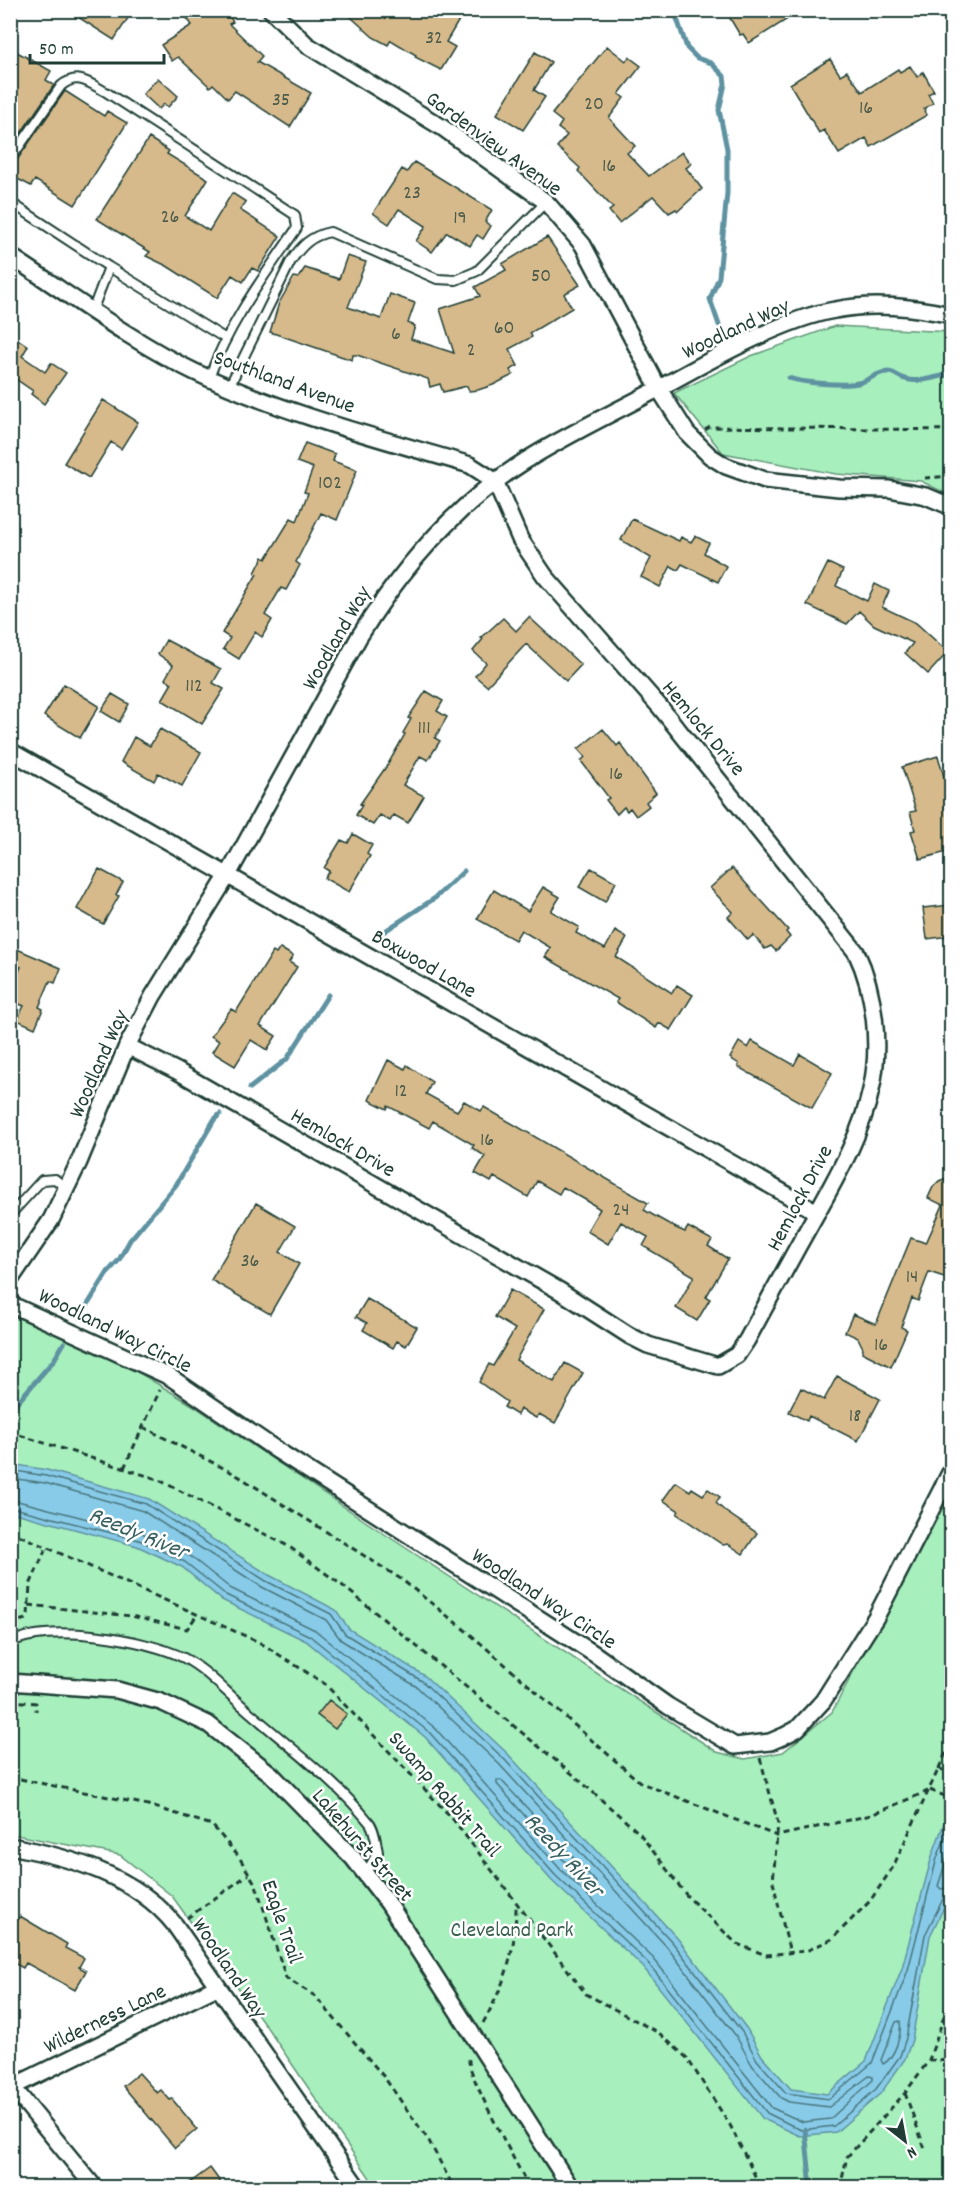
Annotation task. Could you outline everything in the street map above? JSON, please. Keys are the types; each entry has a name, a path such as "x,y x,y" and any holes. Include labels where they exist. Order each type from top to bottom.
{"street":[{"name":"Gardenview Avenue","path":"271,10 306,45 443,128 546,202 583,245 659,389"},
{"name":"Southland Avenue","path":"10,256 143,342 208,378 313,417 470,465 495,482"},
{"name":"Woodland Way","path":"10,1280 51,1220 127,1046 153,996 228,875 382,599 435,535 465,506 523,462 702,365 790,324 832,310 889,305 951,315"},
{"path":"659,389 699,448 726,466 765,480 839,488 889,489 926,496 951,507"},
{"name":"Hemlock Drive","path":"127,1046 177,1071 560,1291 648,1345 718,1366 728,1363 742,1348 817,1212 864,1116 872,1089 876,1058 873,1008 864,968 835,922 674,724 545,576 520,539 495,482"},
{"name":"Boxwood Lane","path":"10,751 817,1212"},
{"name":"Woodland Way Circle","path":"10,1304 167,1375 278,1451 723,1741 735,1746 771,1742 797,1729 823,1701 876,1617 951,1469"},
{"name":"Lakehurst Street","path":"10,1682 117,1690 161,1702 200,1720 271,1774 366,1875 388,1903 571,2187"},
{"name":"Woodland Way","path":"10,1846 47,1853 106,1872 157,1905 175,1925 358,2187"},
{"name":"Wilderness Lane","path":"11,2086 218,1987"},
{"path":"11,2086 95,2187"}],"lane":[{"path":"10,160 61,86 70,78 79,78 106,92 295,215 297,228 245,304 208,378"},
{"path":"10,202 109,267 226,339"},
{"path":"229,387 291,261 301,246 314,235 330,232 437,279 456,280 477,271 546,202"},
{"path":"93,309 109,267"},
{"path":"10,1215 42,1180 55,1179 66,1188"},
{"path":"10,1643 21,1637 39,1633 80,1634 153,1645 185,1658 323,1776 371,1824 378,1852 366,1875"}],"path":[{"path":"690,436 710,428 951,430"},
{"path":"124,1468 167,1375"},
{"path":"143,1427 235,1474 401,1579 470,1634 641,1783 777,1836 871,1815 930,1790 951,1799"},
{"path":"10,1432 157,1479 288,1546 343,1586 510,1721 632,1827 687,1896 737,1944 766,1955 806,1951 832,1939 870,1901 893,1867 951,1740"},
{"name":"Swamp Rabbit Trail","path":"10,1531 259,1642 326,1684 452,1818 586,1994 659,2033 687,2058 729,2125 761,2187"},
{"path":"10,1623 26,1619 30,1585 47,1546"},
{"path":"29,1605 131,1616 187,1629 198,1615"},
{"path":"10,1701 36,1703 36,1711"},
{"path":"757,1745 778,1823 773,1882 789,1953"},
{"path":"938,1768 951,1774"},
{"name":"Eagle Trail","path":"10,1777 148,1805 213,1826 256,1885 286,1978 315,1996 384,2077 429,2141 454,2187"},
{"path":"175,1925 249,1874"},
{"path":"516,1902 516,1932 503,1986 474,2037 468,2065 529,2187"},
{"path":"840,2187 847,2157 905,2093 929,2060 951,1993"},
{"path":"929,2060 948,2061"},
{"path":"905,2093 926,2152"},
{"path":"937,2184 943,2187"}],"green space":[{"path":"835,326 951,332 951,496 921,481 836,474 723,453 674,393 751,356"},
{"name":"Cleveland Park","path":"10,1312 128,1366 194,1406 717,1752 745,1759 783,1752 832,1712 951,1488 951,2187 376,2187 266,2026 172,1896 120,1855 11,1834"}],"water":[{"name":"Reedy River","path":"11,1464 47,1470 149,1499 269,1575 336,1610 349,1629 425,1676 508,1754 678,1939 747,2029 762,2056 791,2089 827,2094 866,2061 902,1968 932,1856 951,1804 951,1893 930,1936 912,2040 905,2059 881,2093 836,2132 800,2136 763,2119 643,1967 551,1880 425,1737 306,1641 222,1600 182,1567 137,1546 11,1512"}],"building":[{"path":"67,10 122,10 130,15 114,40"},
{"path":"197,10 226,10 233,22 229,24 262,56 257,62 311,93 290,127 235,91 228,99 213,84 210,87 178,57 172,61 161,45 192,25 186,17"},
{"path":"343,10 465,10 446,42 455,47 441,70 415,57 416,55 391,40 388,45 373,37"},
{"path":"725,10 802,10 749,43 743,34 740,35"},
{"path":"607,46 626,61 629,57 641,66 619,94 624,98 609,118 635,146 627,153 649,176 682,152 691,164 686,168 702,189 678,211 676,209 669,213 653,196 619,223 609,211 613,208 578,171 580,168 557,147 567,135 558,128 562,122 552,114"},
{"path":"10,48 51,71 46,80 54,85 10,149"},
{"path":"535,52 551,62 534,90 545,97 523,130 497,114"},
{"path":"830,59 840,75 847,71 862,92 898,69 900,72 910,66 917,77 923,72 934,91 928,94 933,103 924,109 927,115 871,147 866,138 839,154 824,130 819,133 790,84"},
{"path":"158,78 178,96 168,107 164,104 159,109 143,94"},
{"path":"65,91 104,116 107,111 127,123 75,205 35,180 31,186 10,175 10,166 15,163"},
{"path":"149,138 169,151 167,154 208,179 185,216 209,231 232,193 246,202 240,210 280,236 258,271 252,268 243,282 232,275 217,298 167,266 146,256 150,252 97,219"},
{"path":"414,162 492,210 485,222 491,226 483,239 477,235 470,246 447,232 432,252 416,241 426,226 399,209 389,224 373,213 402,169 407,172"},
{"path":"547,237 580,285 564,294 572,308 530,333 532,337 509,349 518,366 510,370 513,375 493,385 478,390 469,391 467,386 443,392 440,384 430,387 428,379 357,355 353,355 352,360 270,332 279,303 294,277 298,278 305,268 339,279 347,256 366,262 348,307 381,319 390,294 415,303 408,323 415,326 411,339 454,353 440,309 480,296 475,287 506,270 502,264"},
{"path":"10,334 28,346 22,356 45,372 51,363 66,373 44,404 31,394 33,391 10,375"},
{"path":"103,400 138,422 121,449 111,442 89,478 64,463"},
{"path":"305,443 335,454 333,461 357,470 337,520 321,513 296,562 300,565 286,590 281,588 265,615 272,620 262,637 255,632 239,659 223,649 230,638 222,633 257,574 255,573 263,557 266,559 291,518 297,521 308,493 304,492 313,468 297,462"},
{"path":"632,519 679,541 681,537 691,542 695,536 709,543 704,553 726,566 718,582 682,564 678,570 671,566 660,587 641,577 651,558 621,540"},
{"path":"828,563 843,570 836,586 867,601 875,584 889,591 882,607 916,623 948,652 928,674 905,653 913,643 874,625 859,611 847,624 807,605"},
{"path":"529,617 581,665 566,681 526,644 487,686 475,676 486,663 473,651 483,639 481,638 503,618 516,631"},
{"path":"166,640 221,669 213,683 224,689 202,724 162,700 172,683 165,679 173,665 158,654"},
{"path":"64,684 99,706 80,738 44,716"},
{"path":"426,691 443,701 437,711 447,717 435,738 440,741 428,760 420,756 403,785 424,796 408,823 394,815 390,821 380,815 373,825 356,815 362,805 360,804 388,764 405,734 403,733 411,719 408,718"},
{"path":"112,694 129,704 119,722 101,711"},
{"path":"160,729 201,752 182,786 158,773 154,781 121,762 134,737 150,746"},
{"path":"603,729 617,746 620,743 656,793 646,802 649,806 636,816 630,808 627,811 624,807 617,814 606,800 609,798 581,761 585,757 578,749"},
{"path":"938,756 951,801 951,851 920,859 911,831 915,830 910,812 916,811 902,767"},
{"path":"353,834 372,845 367,854 370,856 349,892 324,878 329,871 324,868 341,840 348,843"},
{"path":"591,868 616,882 605,902 579,887"},
{"path":"732,868 788,930 786,932 790,937 776,951 771,946 765,949 753,935 748,940 728,917 733,912 710,888"},
{"path":"99,869 123,882 116,895 119,896 103,924 77,909"},
{"path":"543,887 560,897 551,911 579,927 576,933 605,949 615,931 627,938 616,957 672,993 677,985 693,995 671,1030 659,1023 656,1028 616,1002 618,999 545,957 551,948 521,930 515,940 477,919 494,890 528,911"},
{"path":"951,905 949,936 927,939 923,908"},
{"path":"280,948 293,956 289,962 297,967 260,1026 276,1036 267,1050 251,1040 235,1066 212,1052 219,1041 211,1036 231,1009 236,1012 273,952 276,954"},
{"path":"17,949 61,968 55,983 50,981 39,1007 43,1009 35,1028 17,1020 24,1006 10,1000 10,991 21,967 11,963"},
{"path":"752,1041 794,1065 800,1054 832,1073 812,1108 738,1067 739,1064 730,1058 739,1042 748,1048"},
{"path":"388,1060 405,1069 407,1065 432,1082 426,1094 457,1111 464,1101 481,1111 484,1107 648,1203 644,1210 685,1232 688,1227 712,1240 708,1246 728,1259 706,1297 710,1299 697,1321 676,1308 694,1276 643,1246 648,1237 621,1222 608,1244 587,1231 600,1209 589,1202 563,1187 559,1194 537,1181 528,1197 494,1177 491,1182 475,1173 485,1156 472,1148 474,1145 433,1121 429,1128 388,1106 387,1109 369,1100"},
{"path":"951,1176 951,1267 947,1278 929,1272 918,1301 912,1298 901,1327 907,1330 891,1367 862,1352 863,1348 858,1338 845,1332 853,1314 876,1324 911,1238 926,1243 943,1205 928,1198 933,1187 939,1181"},
{"path":"256,1203 295,1226 280,1252 299,1264 270,1314 211,1280"},
{"path":"510,1290 544,1309 516,1360 554,1382 565,1363 583,1373 555,1423 539,1414 536,1418 520,1409 517,1415 504,1407 507,1402 479,1382 489,1364 493,1366 515,1329 495,1317"},
{"path":"367,1299 417,1327 406,1346 397,1341 393,1348 363,1330 367,1323 356,1317"},
{"path":"837,1376 880,1399 858,1441 809,1416 807,1421 789,1412 801,1388 824,1400"},
{"path":"676,1482 690,1491 692,1488 703,1495 708,1489 720,1497 716,1503 726,1512 757,1533 743,1554 728,1544 723,1545 677,1514 679,1511 663,1500"},
{"path":"329,1700 347,1714 335,1729 317,1715"},
{"path":"20,1916 67,1944 65,1948 84,1958 79,1967 86,1971 75,1990 26,1963 23,1968 10,1961 16,1945 10,1943 10,1933"},
{"path":"139,2073 157,2093 161,2090 170,2100 172,2099 197,2129 175,2148 123,2086"},
{"path":"210,2168 224,2187 184,2187"}],"waterway":[{"path":"674,10 687,48 697,58 711,63 724,76 725,84 719,110 727,149 727,193 719,277 710,299 719,325"},
{"path":"789,378 813,383 852,384 884,372 916,381 952,374"},
{"path":"385,931 435,898 464,871"},
{"path":"250,1088 287,1059 328,995"},
{"path":"80,1317 130,1240 176,1185 214,1120 220,1114"},
{"path":"10,1411 54,1360 64,1343"},
{"path":"805,2129 811,2188"}]}
